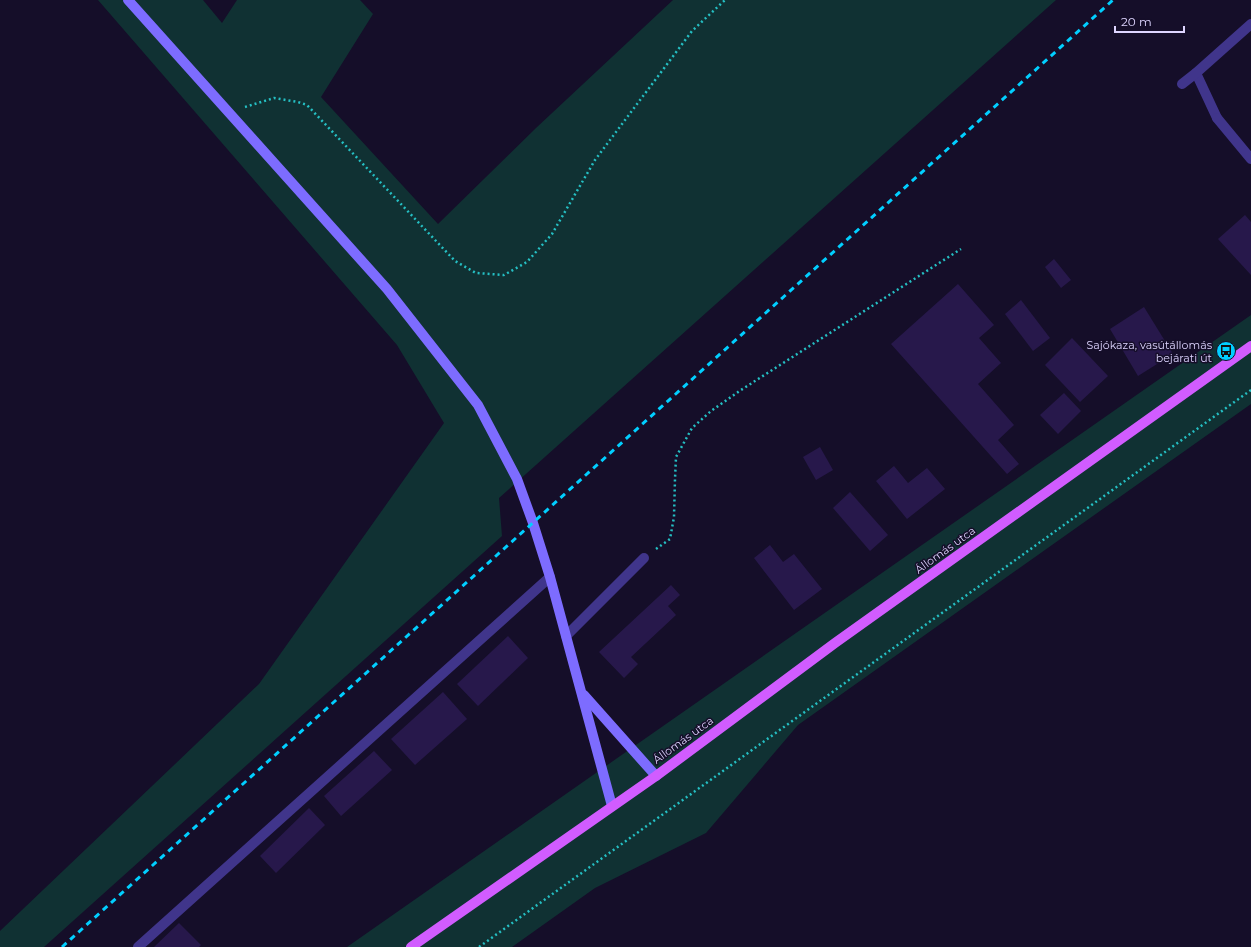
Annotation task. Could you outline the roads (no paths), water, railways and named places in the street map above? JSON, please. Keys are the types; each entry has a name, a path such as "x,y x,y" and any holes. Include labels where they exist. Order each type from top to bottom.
{"main road":[{"path":"128,0 387,290 478,406 517,479 533,523 550,577 612,806"},
{"name":"Állomás utca","path":"411,947 656,776 835,643 1251,346"},
{"path":"582,694 656,776"}],"street":[{"path":"1182,84 1251,24"},
{"path":"1196,73 1217,118 1251,159"},
{"path":"566,636 644,558"},
{"path":"138,947 550,577"}],"railway":[{"path":"62,947 1113,0"}],"place":[{"name":"Sajókaza, vasútállomás bejárati út","path":"1226,351"}]}
